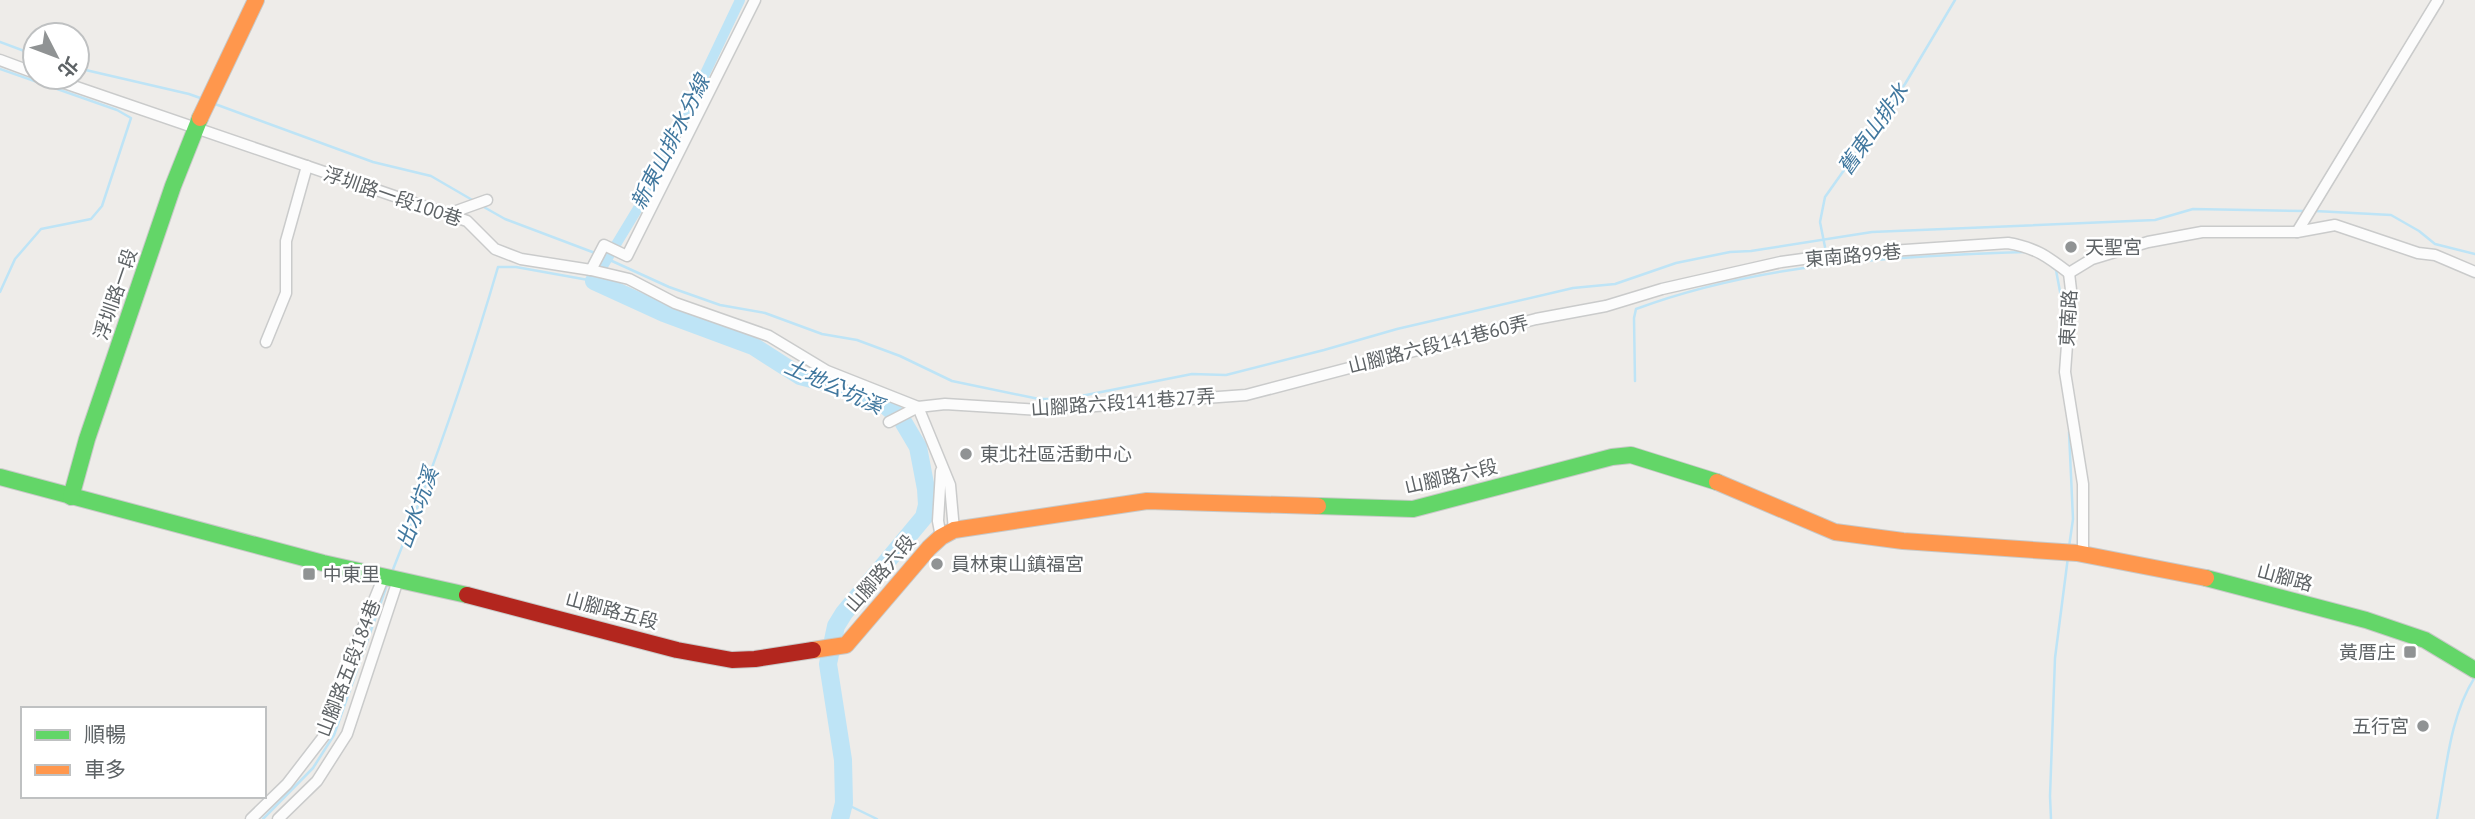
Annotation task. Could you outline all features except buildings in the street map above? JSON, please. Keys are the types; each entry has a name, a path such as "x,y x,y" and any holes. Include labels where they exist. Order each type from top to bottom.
{"main road":[{"name":"浮圳路一段","path":"71,497 87,439 196,127 256,0"},
{"name":"山腳路六段","path":"846,645 948,533 1147,501 1412,509 1612,457 1631,455 1726,485 1827,530 1903,541 2080,554"},
{"name":"山腳路五段","path":"0,477 323,563 505,603 677,650 732,660 846,645"},
{"name":"山腳路","path":"2080,554 2210,579 2366,620 2425,640 2474,669"}],"street":[{"path":"591,270 604,245 627,256 755,0"},
{"path":"2297,232 2438,0"},
{"path":"0,60 21,68"},
{"name":"浮圳路一段100巷","path":"89,91 467,221 495,249 521,259 629,279 675,303 769,336 827,371 918,407"},
{"name":"浮圳路一段100巷","path":"266,342 286,293 286,241 307,166"},
{"path":"448,214 487,200"},
{"name":"東南路","path":"2080,554 2083,484 2065,372 2071,290 2069,273 2092,259 2148,242 2202,232 2297,232 2335,225 2418,253 2435,256 2475,272"},
{"name":"東南路99巷","path":"1632,299 1662,289 1781,262 1832,255 2008,243 2031,247 2069,273"},
{"name":"山腳路六段141巷60弄","path":"1246,395 1536,319 1632,299"},
{"name":"山腳路六段141巷27弄","path":"918,407 945,404 1041,410 1246,395"},
{"path":"889,422 918,407 950,485 948,533"},
{"path":"278,819 317,781 347,734 391,578"},
{"name":"山腳路五段184巷","path":"251,819 287,784 324,736 344,674 391,578"}],"waterway":[{"name":"新東山排水分線","path":"594,281 652,185 740,0"},
{"name":"舊東山排水","path":"1826,252 1820,222 1825,197 1905,84 1955,0"},
{"path":"0,42 21,50"},
{"path":"0,69 117,110 131,118 102,206 91,219 41,229 15,259 0,292"},
{"path":"91,71 203,99"},
{"path":"215,104 373,162 431,176 474,201"},
{"path":"482,206 505,219 595,253"},
{"path":"601,256 669,287 720,305 765,313 822,334 857,340 900,356 952,381 1039,399 1066,399 1192,374 1226,375 1397,329 1573,288 1615,284 1676,263 1730,252 1872,232 2155,220 2193,209 2305,211"},
{"path":"2315,211 2391,215 2435,244 2475,254"},
{"path":"1635,381 1636,309 1731,281 1779,272 1927,256 2026,252"},
{"name":"出水坑溪","path":"392,572 449,421 498,267 516,267 594,281"},
{"path":"2052,267 2056,270 2064,313"},
{"name":"土地公坑溪","path":"594,281 664,313 753,346 800,376 850,389 883,403 902,420 918,447 926,489 927,505 924,517 844,613 836,626 828,664 843,760 844,803 840,819"},
{"path":"2069,432 2073,519 2069,547"},
{"path":"2051,819 2055,658 2068,557"},
{"name":"出水坑溪","path":"263,819 313,768 334,735 387,585"},
{"path":"2437,819 2454,727 2466,693 2475,677"},
{"path":"844,803 877,819"}],"traffic: fast":[{"path":"71,497 87,439 173,186 200,118"},
{"path":"1318,506 1413,509 1612,457 1631,455 1717,482"},
{"path":"0,477 323,563 467,595"},
{"path":"2206,578 2366,620 2425,640 2475,670"}],"traffic: slow":[{"path":"200,118 256,0"},
{"path":"1717,482 1835,532 1903,541 2077,553 2206,578"},
{"path":"813,650 846,645 929,548 954,530 1147,501 1318,506"}],"traffic: jam":[{"path":"467,595 677,650 732,660 813,650"}],"place":[{"name":"天聖宮","path":"2071,247"},
{"name":"東北社區活動中心","path":"966,454"},
{"name":"員林東山鎮福宮","path":"937,564"},
{"name":"中東里","path":"309,574"},
{"name":"黃厝庄","path":"2410,652"},
{"name":"五行宮","path":"2423,726"}]}
